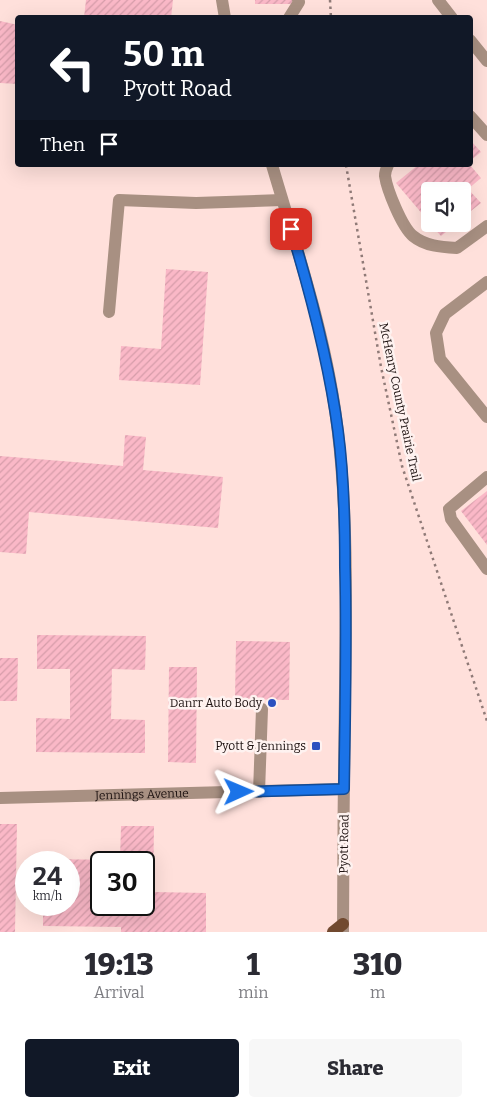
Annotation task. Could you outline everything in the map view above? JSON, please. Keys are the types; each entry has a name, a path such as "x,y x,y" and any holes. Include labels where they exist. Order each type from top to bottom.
{"street":[{"path":"222,0 224,15"},
{"path":"291,15 298,0"},
{"path":"438,0 450,15"},
{"path":"473,44 487,61"},
{"path":"473,119 487,135"},
{"name":"Pyott Road","path":"273,167 319,330 338,432 345,538 346,612 344,789 339,929"},
{"path":"387,167 385,174 399,216 412,235 433,246 457,248 487,226"},
{"path":"109,312 118,200 196,203 282,200"},
{"path":"487,282 446,314 436,333 440,358 487,417"},
{"path":"487,477 449,509 451,519 487,569"},
{"path":"259,792 262,709"},
{"name":"Jennings Avenue","path":"0,798 344,789"}],"path":[{"path":"330,0 331,15"},
{"name":"McHenry County Prairie Trail","path":"346,167 381,367 402,466 487,721"}],"building":[{"path":"86,0 173,0 171,15 84,15"},
{"path":"255,0 292,0 292,4 255,4"},
{"path":"0,21 15,24 15,84 0,83"},
{"path":"473,143 481,152 473,159"},
{"path":"416,167 472,167 481,178 471,186 471,182 421,182 421,212 396,183"},
{"path":"471,192 481,203 471,211"},
{"path":"437,232 446,232 441,236"},
{"path":"166,269 208,272 200,385 119,380 121,346 161,349"},
{"path":"125,435 146,437 143,470 223,477 218,528 29,512 26,554 0,552 0,456 123,466"},
{"path":"487,491 487,545 461,511"},
{"path":"37,635 146,636 145,670 112,669 111,719 145,720 145,753 36,752 36,718 70,719 70,669 37,669"},
{"path":"236,641 290,642 289,700 235,699"},
{"path":"0,658 18,658 17,701 0,701"},
{"path":"169,667 197,667 196,763 168,762"},
{"path":"0,824 17,824 15,932 0,932"},
{"path":"121,826 154,826 154,851 120,851"},
{"path":"80,859 90,860 90,916 155,916 155,892 206,893 206,932 121,932 121,927 43,926 43,916 80,916"}],"place":[{"name":"Danrr Auto Body","path":"272,703"},
{"name":"Pyott & Jennings","path":"316,746"}],"route":[{"path":"239,792 344,789 346,584 345,529 338,432 319,330 291,229"}]}
